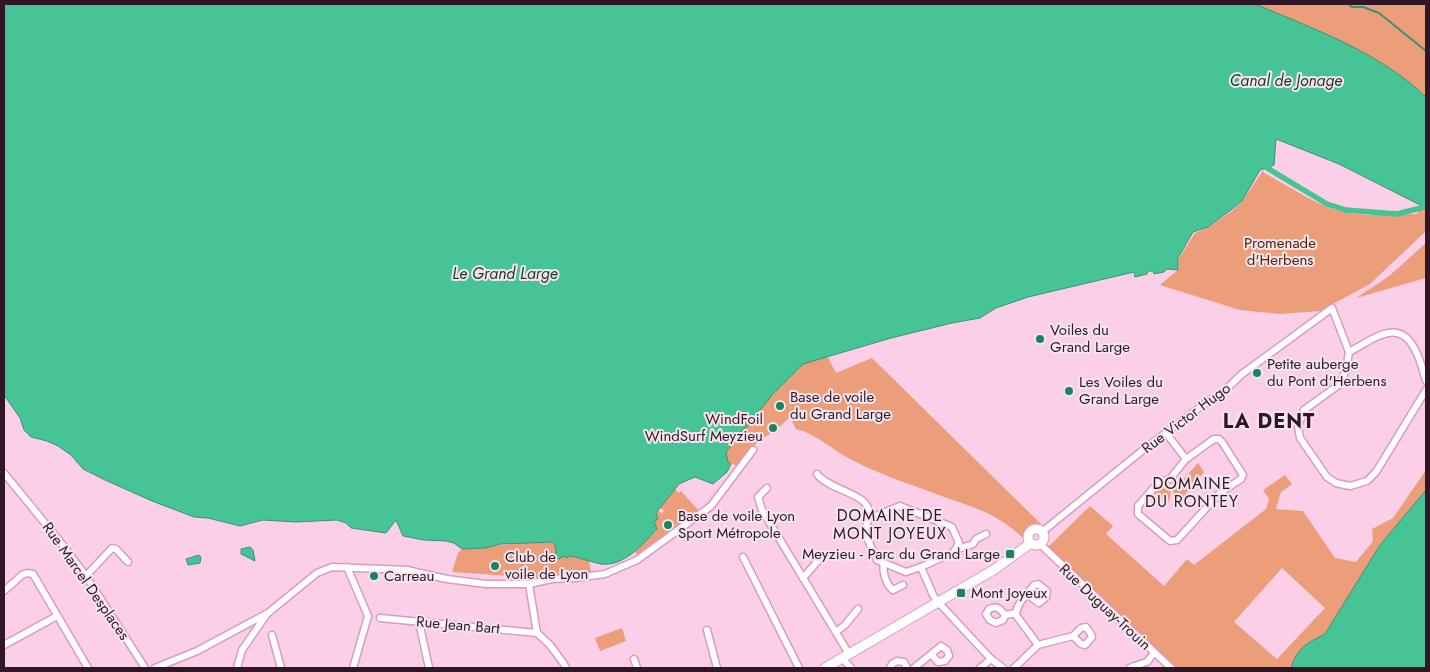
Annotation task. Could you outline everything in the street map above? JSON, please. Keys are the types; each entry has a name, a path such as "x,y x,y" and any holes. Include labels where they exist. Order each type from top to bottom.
{"street":[{"name":"Rue Victor Hugo","path":"1042,532 1143,450 1211,399 1219,396 1242,374 1332,308 1349,352"},
{"path":"1426,381 1410,340 1397,333 1389,333 1349,352 1346,370 1340,384 1304,410 1298,426 1300,438 1326,477 1336,484 1350,486 1366,481 1376,472 1426,390"},
{"path":"1166,433 1186,459"},
{"path":"1218,439 1222,442 1243,476 1220,493 1177,540 1170,541 1138,514 1138,506 1158,483 1170,479 1186,459 1218,439"},
{"path":"155,668 197,651 268,613 317,573 332,567 407,570 465,582 529,584 552,579 605,574 637,560 710,506 753,450"},
{"name":"Rue Marcel Desplaces","path":"4,473 86,576 145,668"},
{"path":"817,474 822,481 862,500 868,508 868,519 864,531 877,560 906,572 954,552 958,544 952,527 900,506 868,519"},
{"path":"767,488 758,497 762,510 836,632 851,668"},
{"path":"825,668 1044,540 1042,532 1038,530 1031,532 1029,536 1036,544"},
{"path":"957,546 960,548 973,544 976,539 986,534"},
{"name":"Rue Duguay-Trouin","path":"1036,544 1171,668"},
{"path":"86,576 112,548 116,549 128,562"},
{"path":"803,578 823,555"},
{"path":"743,557 799,668"},
{"path":"884,563 882,569 890,588 893,590 903,585"},
{"path":"921,566 933,595 938,602 992,659 1003,668"},
{"path":"347,567 368,616 353,668"},
{"path":"4,591 22,576 28,573 33,574 88,668"},
{"path":"529,584 537,633 550,645 566,668"},
{"path":"1016,613 1027,594"},
{"path":"836,632 845,625 858,609"},
{"path":"237,668 242,650 268,613"},
{"path":"1005,615 1016,613"},
{"path":"1016,613 1038,645"},
{"path":"4,645 57,616"},
{"name":"Rue Jean Bart","path":"380,618 537,633"},
{"path":"419,622 429,668"},
{"path":"707,630 718,668"},
{"path":"272,635 281,668"},
{"path":"1014,668 1038,645 1073,636"},
{"path":"1130,668 1147,662 1154,653"},
{"path":"914,668 931,654"},
{"path":"634,659 637,668"},
{"path":"980,668 992,659"},
{"path":"890,668 892,664 900,661 904,662 907,668"}],"green space":[{"path":"1255,4 1426,4 1426,97 1408,81 1367,55"},
{"name":"Promenade d'Herbens","path":"1263,170 1264,173 1302,195 1336,210 1359,214 1394,215 1417,214 1419,209 1425,208 1426,231 1370,284 1320,311 1280,314 1240,310 1160,285 1179,269 1179,258 1195,233 1209,227 1242,202"},
{"path":"1426,243 1426,278 1356,298 1388,277"},
{"path":"827,356 836,373 872,358 1041,524 1029,528 1025,532 1024,539 1005,523 986,513 852,460 818,438 796,429 790,417 775,431 761,439 739,467 728,462 726,452 772,395 803,364"},
{"path":"1198,463 1204,472 1182,498 1173,499 1173,491"},
{"path":"1426,470 1426,490 1380,545 1325,634 1313,640 1300,651 1291,668 1175,668 1048,547 1090,506 1113,526 1106,534 1164,586 1187,559 1194,565 1266,509 1269,499 1263,490 1285,475 1292,484 1281,492 1276,509 1303,511 1335,558 1356,562 1373,541 1372,529 1393,518","holes":["1282,568 1325,608 1277,659 1234,622"]},
{"path":"1163,486 1171,489 1167,504 1155,494"},
{"name":"Base de voile Lyon Sport Métropole","path":"674,488 679,493 681,491 699,511 638,556 635,552 657,530 654,521 658,519 656,513 658,510 662,514 664,511 660,508"},
{"name":"Club de voile de Lyon","path":"533,542 555,542 556,551 568,556 589,560 591,574 541,576 537,578 452,572 458,553 462,549"},
{"path":"622,628 626,641 600,651 595,638"}],"water":[{"name":"Le Grand Large","path":"4,4 1255,4 1367,54 1408,81 1426,97 1426,208 1339,164 1276,139 1274,165 1260,170 1242,201 1208,227 1193,232 1178,258 1178,270 1167,269 1164,272 1154,274 1153,271 1148,271 1147,274 1135,277 1134,272 1028,297 996,308 980,318 891,338 803,364 772,395 726,452 728,462 731,464 727,472 713,484 695,477 679,484 656,513 658,519 654,521 657,529 632,553 617,562 601,564 570,556 566,558 564,556 559,559 554,557 556,551 554,542 501,544 485,548 462,549 454,543 446,541 424,540 403,536 396,520 386,533 351,528 346,523 337,520 296,522 263,520 240,526 208,518 194,517 152,501 83,469 71,455 58,446 31,437 24,430 20,418 4,395"},
{"path":"1426,490 1426,668 1291,668 1296,656 1304,647 1325,634 1380,545"},
{"path":"250,547 253,550 255,561 241,554 241,549"},
{"path":"199,555 201,557 200,563 188,565 186,559"}],"waterway":[{"path":"1348,4 1352,7 1363,7 1379,13 1426,51"},
{"path":"1267,168 1327,204 1346,210 1397,214 1425,207"}],"place":[{"name":"Voiles du Grand Large","path":"1040,339"},
{"name":"Petite auberge du Pont d'Herbens","path":"1257,373"},
{"name":"Les Voiles du Grand Large","path":"1069,391"},
{"name":"Base de voile du Grand Large","path":"780,406"},
{"name":"WindFoil WindSurf Meyzieu","path":"773,428"},
{"name":"Base de voile Lyon Sport Métropole","path":"668,525"},
{"name":"Meyzieu - Parc du Grand Large","path":"1010,554"},
{"name":"Club de voile de Lyon","path":"495,566"},
{"name":"Carreau","path":"374,576"},
{"name":"Mont Joyeux","path":"961,593"}],"district":[{"name":"LA DENT","path":"1269,421"},
{"name":"DOMAINE DU RONTEY","path":"1192,492"},
{"name":"DOMAINE DE MONT JOYEUX","path":"890,524"}],"water label":[{"name":"Canal de Jonage","path":"1286,80"}]}
